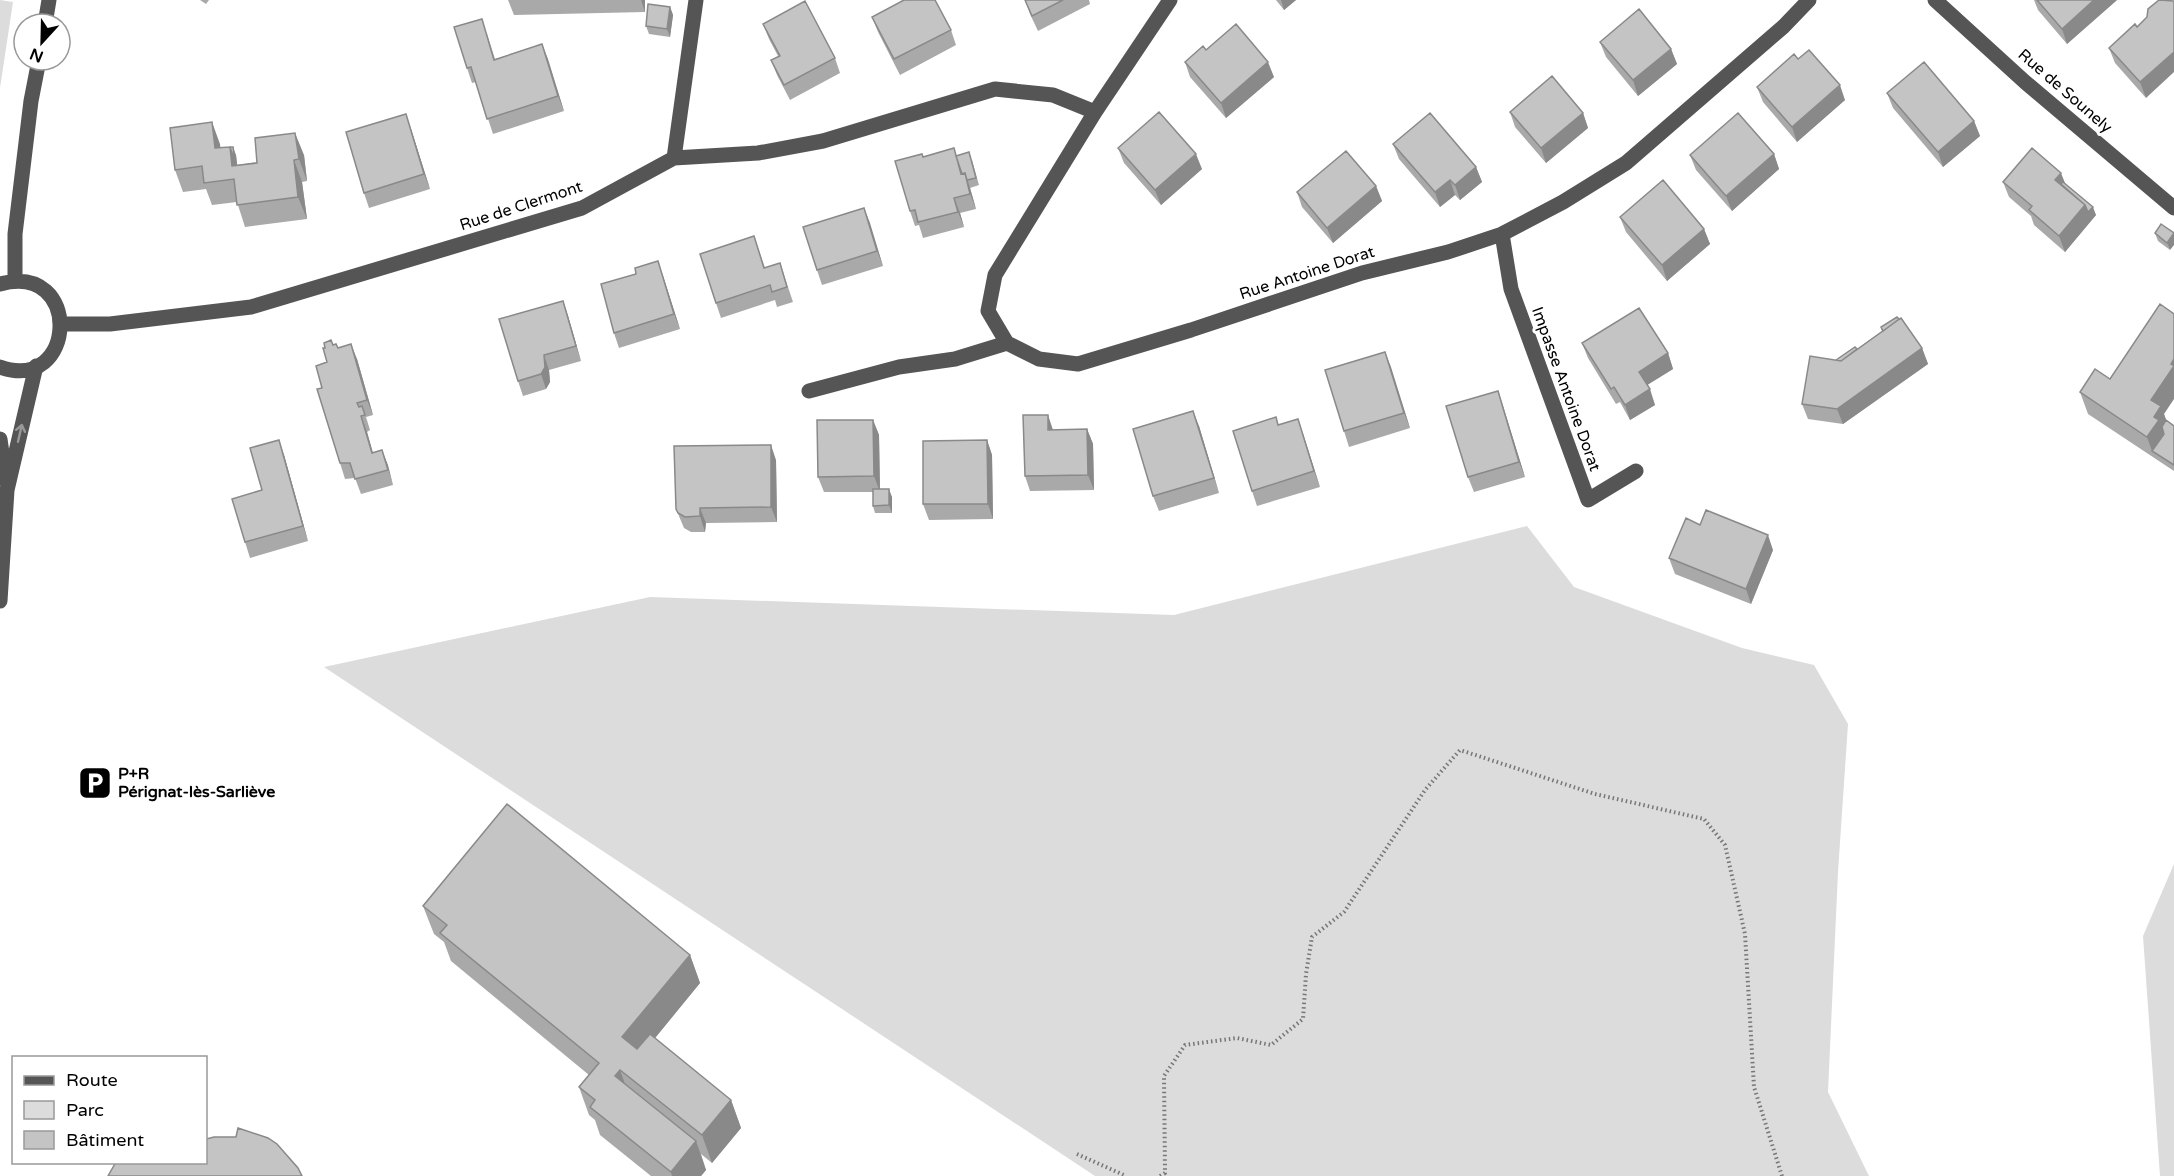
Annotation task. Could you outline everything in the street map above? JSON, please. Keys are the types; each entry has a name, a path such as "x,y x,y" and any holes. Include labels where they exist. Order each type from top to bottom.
{"street":[{"path":"674,158 696,0"},
{"path":"809,391 899,368 955,359 1007,343 988,311 995,275 1095,112 1170,0"},
{"name":"Rue Antoine Dorat","path":"1007,343 1039,359 1078,364 1191,330 1362,273 1448,252 1502,234 1563,202 1626,163 1783,27 1809,0"},
{"name":"Rue de Sounely","path":"1935,0 2025,82 2174,208"},
{"path":"0,367 23,370 47,359 55,350 62,324 59,310 42,288 29,283 8,283 37,72"},
{"name":"Rue de Clermont","path":"62,324 110,324 251,307 582,208 674,158 758,153 823,141 995,89 1053,95 1095,112"},
{"name":"Impasse Antoine Dorat","path":"1502,234 1511,288 1588,500 1636,471"},
{"path":"0,601 7,490 36,366"},
{"path":"0,439 7,490"}],"path":[{"path":"1160,1176 1165,1173 1164,1076 1185,1045 1237,1038 1271,1045 1303,1019 1306,974 1312,937 1344,912 1425,790 1460,750 1595,794 1704,819 1725,845 1744,934 1754,1087 1782,1176"},
{"path":"1077,1154 1126,1176"}],"green space":[{"path":"0,0 13,2 0,88"},
{"path":"1527,526 1574,587 1742,648 1814,665 1848,724 1838,872 1828,1092 1869,1176 1095,1176 324,667 650,597 1174,615"},
{"path":"2174,864 2174,1176 2160,1176 2143,936"}],"building":[{"path":"904,0 935,0 951,30 894,59 872,17"},
{"path":"1025,0 1063,0 1032,16"},
{"path":"2037,0 2094,0 2062,29"},
{"path":"2159,0 2174,1 2174,52 2140,82 2109,48 2135,24 2137,27 2147,17 2148,9"},
{"path":"805,1 835,58 784,85 771,60 780,56 763,24"},
{"path":"648,4 670,7 667,29 646,26"},
{"path":"1639,9 1671,49 1633,80 1600,42"},
{"path":"482,19 494,60 542,44 558,96 487,119 471,67 467,68 454,27"},
{"path":"1236,24 1268,62 1221,103 1185,62 1203,46 1206,50"},
{"path":"1809,50 1840,85 1792,127 1757,87 1794,54 1798,59"},
{"path":"1924,62 1974,121 1938,152 1887,93"},
{"path":"1552,76 1583,113 1541,148 1510,112"},
{"path":"1159,112 1196,154 1155,190 1118,148"},
{"path":"1430,113 1476,167 1455,185 1450,180 1435,192 1393,144"},
{"path":"1738,113 1774,154 1726,196 1690,155"},
{"path":"406,114 424,174 364,193 346,132"},
{"path":"212,122 215,148 230,147 232,166 257,163 255,138 295,133 299,159 294,160 298,197 237,205 234,179 204,183 202,166 175,170 170,128"},
{"path":"954,148 961,174 965,173 970,194 954,198 958,212 918,222 915,210 910,211 895,161 922,154 923,157"},
{"path":"2032,148 2061,173 2055,180 2085,205 2059,236 2029,210 2032,206 2003,182"},
{"path":"1346,151 1376,186 1327,228 1297,192"},
{"path":"969,152 976,178 967,180 965,173 962,174 956,156"},
{"path":"1663,180 1704,229 1662,265 1620,217"},
{"path":"2063,182 2093,207 2088,212 2085,205 2061,184"},
{"path":"864,208 877,251 817,270 803,227"},
{"path":"2161,224 2174,233 2167,243 2155,233"},
{"path":"754,236 764,268 780,263 787,287 772,292 770,285 716,303 700,254"},
{"path":"658,261 674,314 614,333 601,284 636,274 635,268"},
{"path":"563,301 576,346 544,355 545,367 541,374 518,381 499,319"},
{"path":"2160,304 2174,314 2174,359 2171,364 2174,366 2151,400 2161,406 2154,417 2159,420 2147,437 2080,392 2095,369 2110,379"},
{"path":"1639,308 1668,353 1639,372 1650,389 1625,405 1614,387 1611,389 1582,343"},
{"path":"1897,317 1899,319 1883,331 1881,327"},
{"path":"1901,318 1922,348 1837,409 1802,404 1810,356 1841,361"},
{"path":"331,340 338,348 351,344 367,400 357,403 359,407 362,406 365,415 361,416 372,453 382,450 388,470 355,479 350,463 340,463 317,389 322,388 316,366 327,362 323,348 325,348 324,343"},
{"path":"1855,347 1857,349 1841,361 1836,360"},
{"path":"1385,352 1404,413 1344,431 1325,370"},
{"path":"1498,391 1519,462 1468,477 1446,406"},
{"path":"1193,411 1214,478 1153,496 1133,429"},
{"path":"1023,415 1048,415 1048,430 1087,429 1088,475 1025,476"},
{"path":"1276,417 1278,425 1298,419 1314,471 1252,491 1233,431"},
{"path":"817,420 873,420 874,476 818,477"},
{"path":"2166,420 2174,426 2174,465 2152,451 2164,434 2162,427"},
{"path":"279,440 303,526 245,542 232,499 262,490 250,448"},
{"path":"987,440 988,504 923,504 923,441"},
{"path":"771,445 771,507 700,508 700,516 685,517 678,513 674,446"},
{"path":"873,489 889,489 889,505 873,506"},
{"path":"1706,510 1768,535 1746,589 1669,558 1686,518 1700,525"},
{"path":"507,804 690,955 622,1037 637,1049 650,1034 731,1100 702,1135 620,1070 615,1076 696,1141 671,1172 590,1107 595,1100 579,1087 599,1063 440,933 447,925 423,906"},
{"path":"238,1128 268,1138 277,1144 302,1176 108,1176 115,1164 207,1164 207,1139 236,1137"}],"place":[{"name":"P+R Pérignat-lès-Sarliève","path":"95,783"}]}
